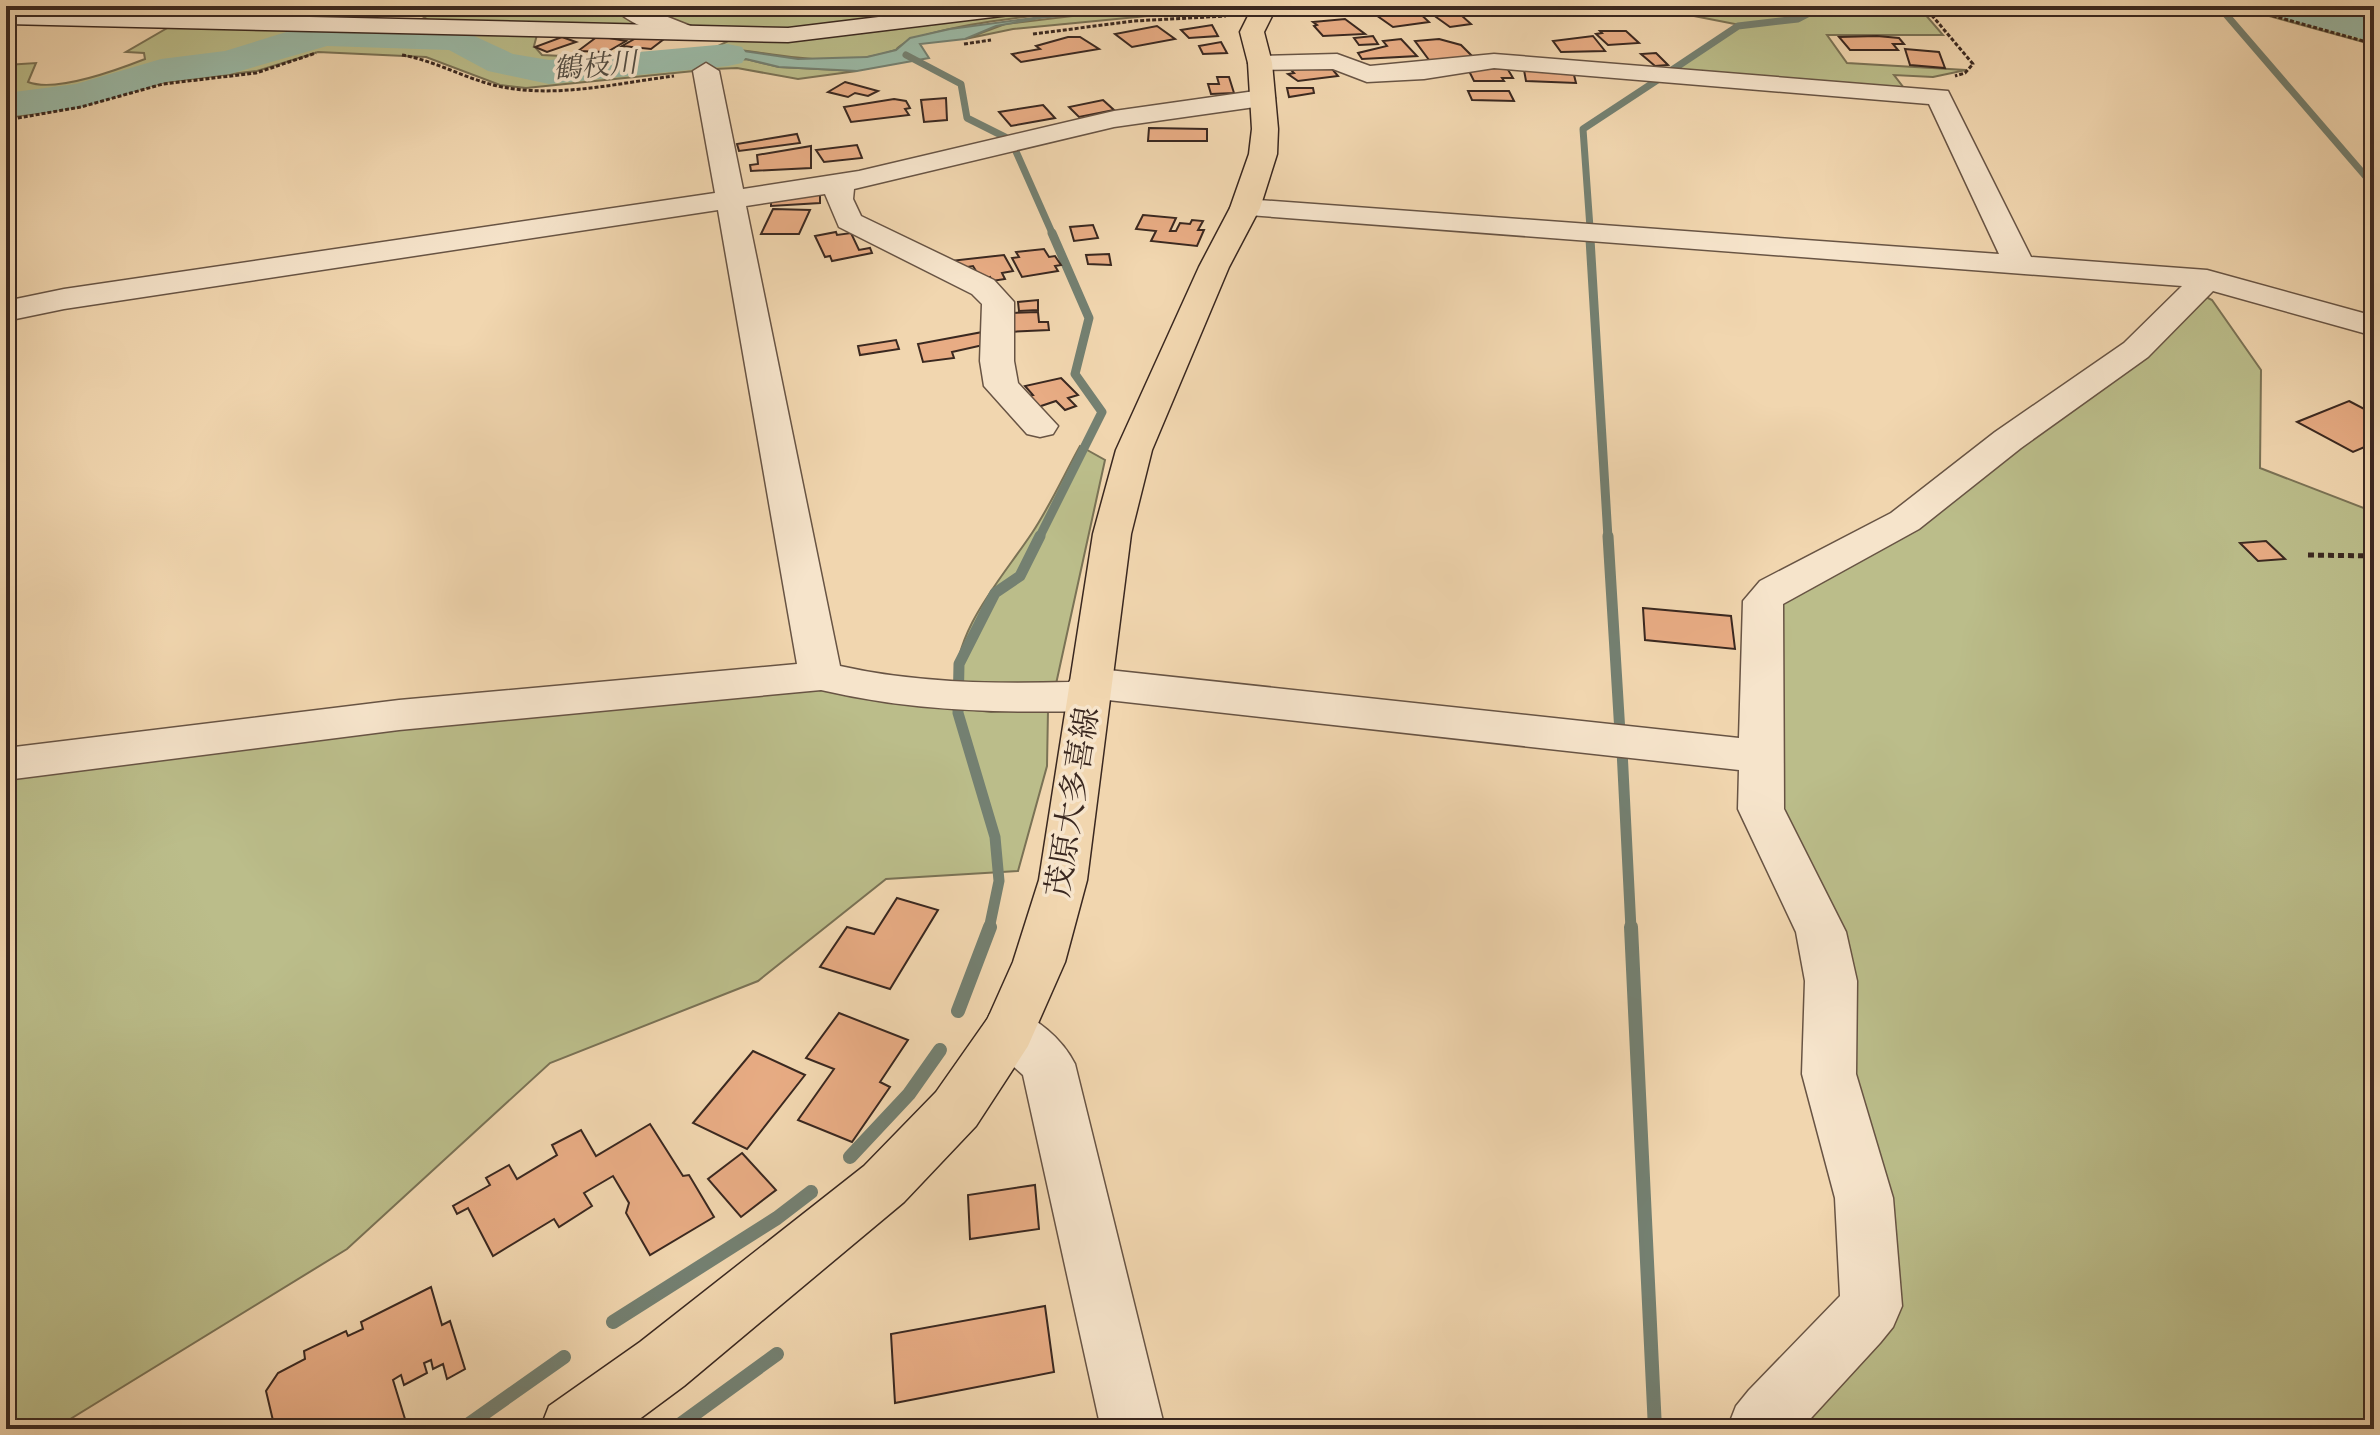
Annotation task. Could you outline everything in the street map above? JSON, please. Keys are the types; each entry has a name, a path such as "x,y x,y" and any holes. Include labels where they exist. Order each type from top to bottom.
{"main road":[{"name":"茂原大多喜線","path":"572,1429 662,1364 884,1184 956,1109 986,1069 1009,1030 1039,962 1063,880 1112,534 1134,450 1214,267 1245,208 1263,154 1261,80 1252,32 1252,11"}],"street":[{"path":"625,6 638,16 684,32"},
{"path":"6,17 788,35 1027,6"},
{"path":"6,311 64,299 840,182 1114,119 1337,61 1367,74 1424,71 1494,61 1523,62 1939,97 2019,264"},
{"path":"706,71 733,198 821,676"},
{"path":"840,182 839,199 849,221 983,287 998,302 997,361 1001,386 1040,426"},
{"path":"1245,208 2207,279 2374,326"},
{"path":"1759,1429 1783,1397 1850,1333 1871,1306 1864,1198 1835,1105 1829,1074 1831,981 1824,944 1761,809 1759,756 1763,601 1774,590 1905,521 2008,440 2136,350 2207,279"},
{"path":"6,764 399,715 821,676 872,690 929,696 1010,699 1090,689 1759,756"},
{"path":"1009,1030 1048,1064 1133,1429"}],"path":[{"path":"1924,6 1973,64 1965,73 1935,81 1931,85 1939,97"},
{"path":"2238,6 2374,44"},
{"path":"1024,35 1134,21 1252,11"},
{"path":"964,44 994,40"},
{"path":"6,120 81,107 171,82 256,73 320,53"},
{"path":"402,55 417,57 478,80 519,89 604,85 706,71"},
{"path":"2308,555 2374,556"}],"green space":[{"path":"406,6 620,6 655,25 435,24"},
{"path":"634,6 930,6 934,12 783,30 689,27"},
{"path":"1069,6 1125,6 966,26 910,41 896,50 851,59 806,59 716,47 736,37"},
{"path":"1156,6 1230,8 1013,29 965,39 1005,24"},
{"path":"1675,6 1918,6 1943,35 1827,35 1847,63 1966,70 1933,77 1894,75 1904,88 1672,70 1740,25 1689,15"},
{"path":"2233,6 2275,6 2374,34 2374,45"},
{"path":"2296,6 2338,6 2374,14 2374,27"},
{"path":"176,23 538,31 534,46 542,55 583,57 686,52 635,63 746,59 779,67 857,71 798,79 737,68 714,69 526,88 500,85 426,57 318,52 257,71 165,82 80,106 6,118 6,65 36,63 28,82 40,85 86,79 145,59 144,53 126,52"},
{"path":"2204,296 2212,300 2261,370 2260,468 2374,512 2374,1429 1774,1429 1885,1314 1769,801 1773,600"},
{"path":"1080,446 1105,460 1056,684 955,691 956,669 970,627 1039,523"},
{"path":"805,683 880,699 991,712 1048,710 1047,766 1018,871 886,879 758,981 550,1063 347,1249 54,1429 6,1429 6,773 376,724"}],"shaded area":[{"path":"1125,6 1156,6 1040,18 996,26 965,39 920,44 929,58 857,71 779,67 746,59 636,65 634,62 716,47 798,59 867,57 896,50 910,38 950,29"}],"building":[{"path":"1451,6 1471,24 1450,27 1422,7"},
{"path":"1414,8 1429,22 1393,27 1376,15"},
{"path":"1345,19 1365,34 1323,36 1313,22"},
{"path":"1212,25 1218,36 1189,38 1181,30"},
{"path":"1157,26 1175,39 1132,47 1115,34"},
{"path":"1600,31 1626,31 1639,43 1608,45 1596,34 1602,33"},
{"path":"598,36 626,41 607,52 578,51"},
{"path":"1373,36 1378,44 1359,45 1354,38"},
{"path":"1593,36 1605,51 1561,52 1553,41"},
{"path":"562,37 576,42 547,52 535,47"},
{"path":"638,37 664,39 651,49 622,46"},
{"path":"1068,37 1080,37 1099,49 1021,62 1012,54 1040,49 1036,46"},
{"path":"1839,37 1899,38 1904,44 1893,44 1898,50 1850,50"},
{"path":"1401,39 1417,56 1362,59 1358,53 1387,46 1383,41"},
{"path":"1439,39 1461,45 1477,61 1432,64 1415,41"},
{"path":"1221,42 1227,53 1203,54 1199,46"},
{"path":"1905,49 1939,52 1945,68 1910,65"},
{"path":"1656,53 1668,65 1655,66 1641,54"},
{"path":"1328,64 1338,76 1298,81 1288,74 1294,73 1291,70"},
{"path":"1507,68 1513,78 1502,78 1504,81 1474,81 1468,69"},
{"path":"1524,70 1573,71 1576,83 1526,81"},
{"path":"1217,77 1229,77 1234,93 1211,94 1208,84 1219,84"},
{"path":"845,82 878,91 868,96 855,93 848,97 828,92"},
{"path":"1287,88 1313,88 1314,93 1289,97"},
{"path":"1468,91 1509,91 1514,101 1472,100"},
{"path":"946,98 947,120 924,122 921,100"},
{"path":"894,99 906,101 910,108 905,109 909,115 851,122 844,107"},
{"path":"1103,100 1114,110 1079,117 1069,107"},
{"path":"1043,105 1055,118 1011,126 999,112"},
{"path":"1149,128 1207,129 1207,141 1148,141"},
{"path":"797,134 800,143 739,151 737,144"},
{"path":"857,145 862,158 824,162 816,150"},
{"path":"811,146 811,168 751,171 750,165 758,164 757,155"},
{"path":"820,194 820,203 771,206 771,202"},
{"path":"773,209 810,210 799,234 761,234"},
{"path":"1143,215 1176,218 1170,231 1176,231 1180,223 1190,224 1192,220 1203,221 1198,230 1204,230 1197,246 1151,241 1156,231 1136,229"},
{"path":"1093,225 1098,238 1074,241 1070,227"},
{"path":"836,232 837,235 851,233 859,250 870,248 872,253 832,261 830,256 825,257 815,236"},
{"path":"1044,249 1049,257 1055,256 1061,265 1055,266 1058,271 1022,277 1012,258 1019,257 1016,252"},
{"path":"1109,254 1111,265 1088,264 1086,255"},
{"path":"1004,255 1013,271 1002,273 1005,279 992,281 990,277 981,279 973,266 955,269 950,261"},
{"path":"1038,300 1038,310 1019,311 1018,302"},
{"path":"1038,312 1039,322 1048,322 1049,330 1008,332 1012,313"},
{"path":"988,331 992,343 952,352 954,358 923,362 918,344"},
{"path":"896,340 899,349 860,355 858,346"},
{"path":"1061,378 1078,395 1068,398 1076,406 1065,410 1056,401 1038,407 1028,396 1033,395 1025,386"},
{"path":"2349,401 2374,414 2374,443 2353,452 2297,422"},
{"path":"2266,541 2285,559 2258,561 2240,543"},
{"path":"1643,608 1731,616 1735,649 1645,640"},
{"path":"897,898 938,910 890,989 820,967 847,927 874,934"},
{"path":"839,1013 908,1040 880,1082 890,1087 852,1142 798,1120 834,1069 806,1058"},
{"path":"753,1051 805,1075 747,1149 693,1123"},
{"path":"650,1124 683,1176 689,1175 714,1217 650,1255 626,1213 629,1203 613,1176 584,1193 592,1206 559,1227 554,1219 493,1256 468,1208 457,1214 453,1206 490,1185 486,1178 509,1165 517,1179 557,1155 552,1145 581,1130 596,1156"},
{"path":"742,1153 776,1190 741,1217 708,1179"},
{"path":"1035,1185 1039,1229 970,1239 968,1195"},
{"path":"431,1287 442,1325 450,1321 465,1369 447,1379 443,1364 433,1369 431,1360 424,1363 427,1373 404,1385 401,1375 393,1380 405,1419 386,1429 275,1429 266,1391 278,1373 305,1359 304,1351 346,1331 348,1336 363,1329 361,1322"},
{"path":"1045,1306 1054,1372 895,1403 891,1334"}],"waterway":[{"path":"1672,70 1738,26 1798,19 1823,6"},
{"name":"鶴枝川","path":"2279,6 2374,31"},
{"path":"2223,11 2374,186"},
{"name":"鶴枝川","path":"6,105 80,96 161,71 230,62 309,37 327,35 457,39 502,63 549,72 728,55"},
{"path":"906,55 961,84 967,118 1005,137"},
{"path":"1590,228 1583,129 1665,75"},
{"path":"1014,147 1053,235"},
{"path":"989,929 999,881 995,837 958,713 959,664 995,593 1020,576 1102,412 1075,374 1089,318 1052,233"},
{"path":"1590,239 1608,538"},
{"path":"1608,536 1620,733"},
{"path":"1622,750 1631,929"},
{"path":"958,1011 990,927"},
{"path":"1631,927 1655,1429"},
{"path":"850,1157 909,1094 940,1050"},
{"path":"613,1322 777,1218 811,1192"},
{"path":"674,1429 777,1354"},
{"path":"462,1429 564,1357"}]}
